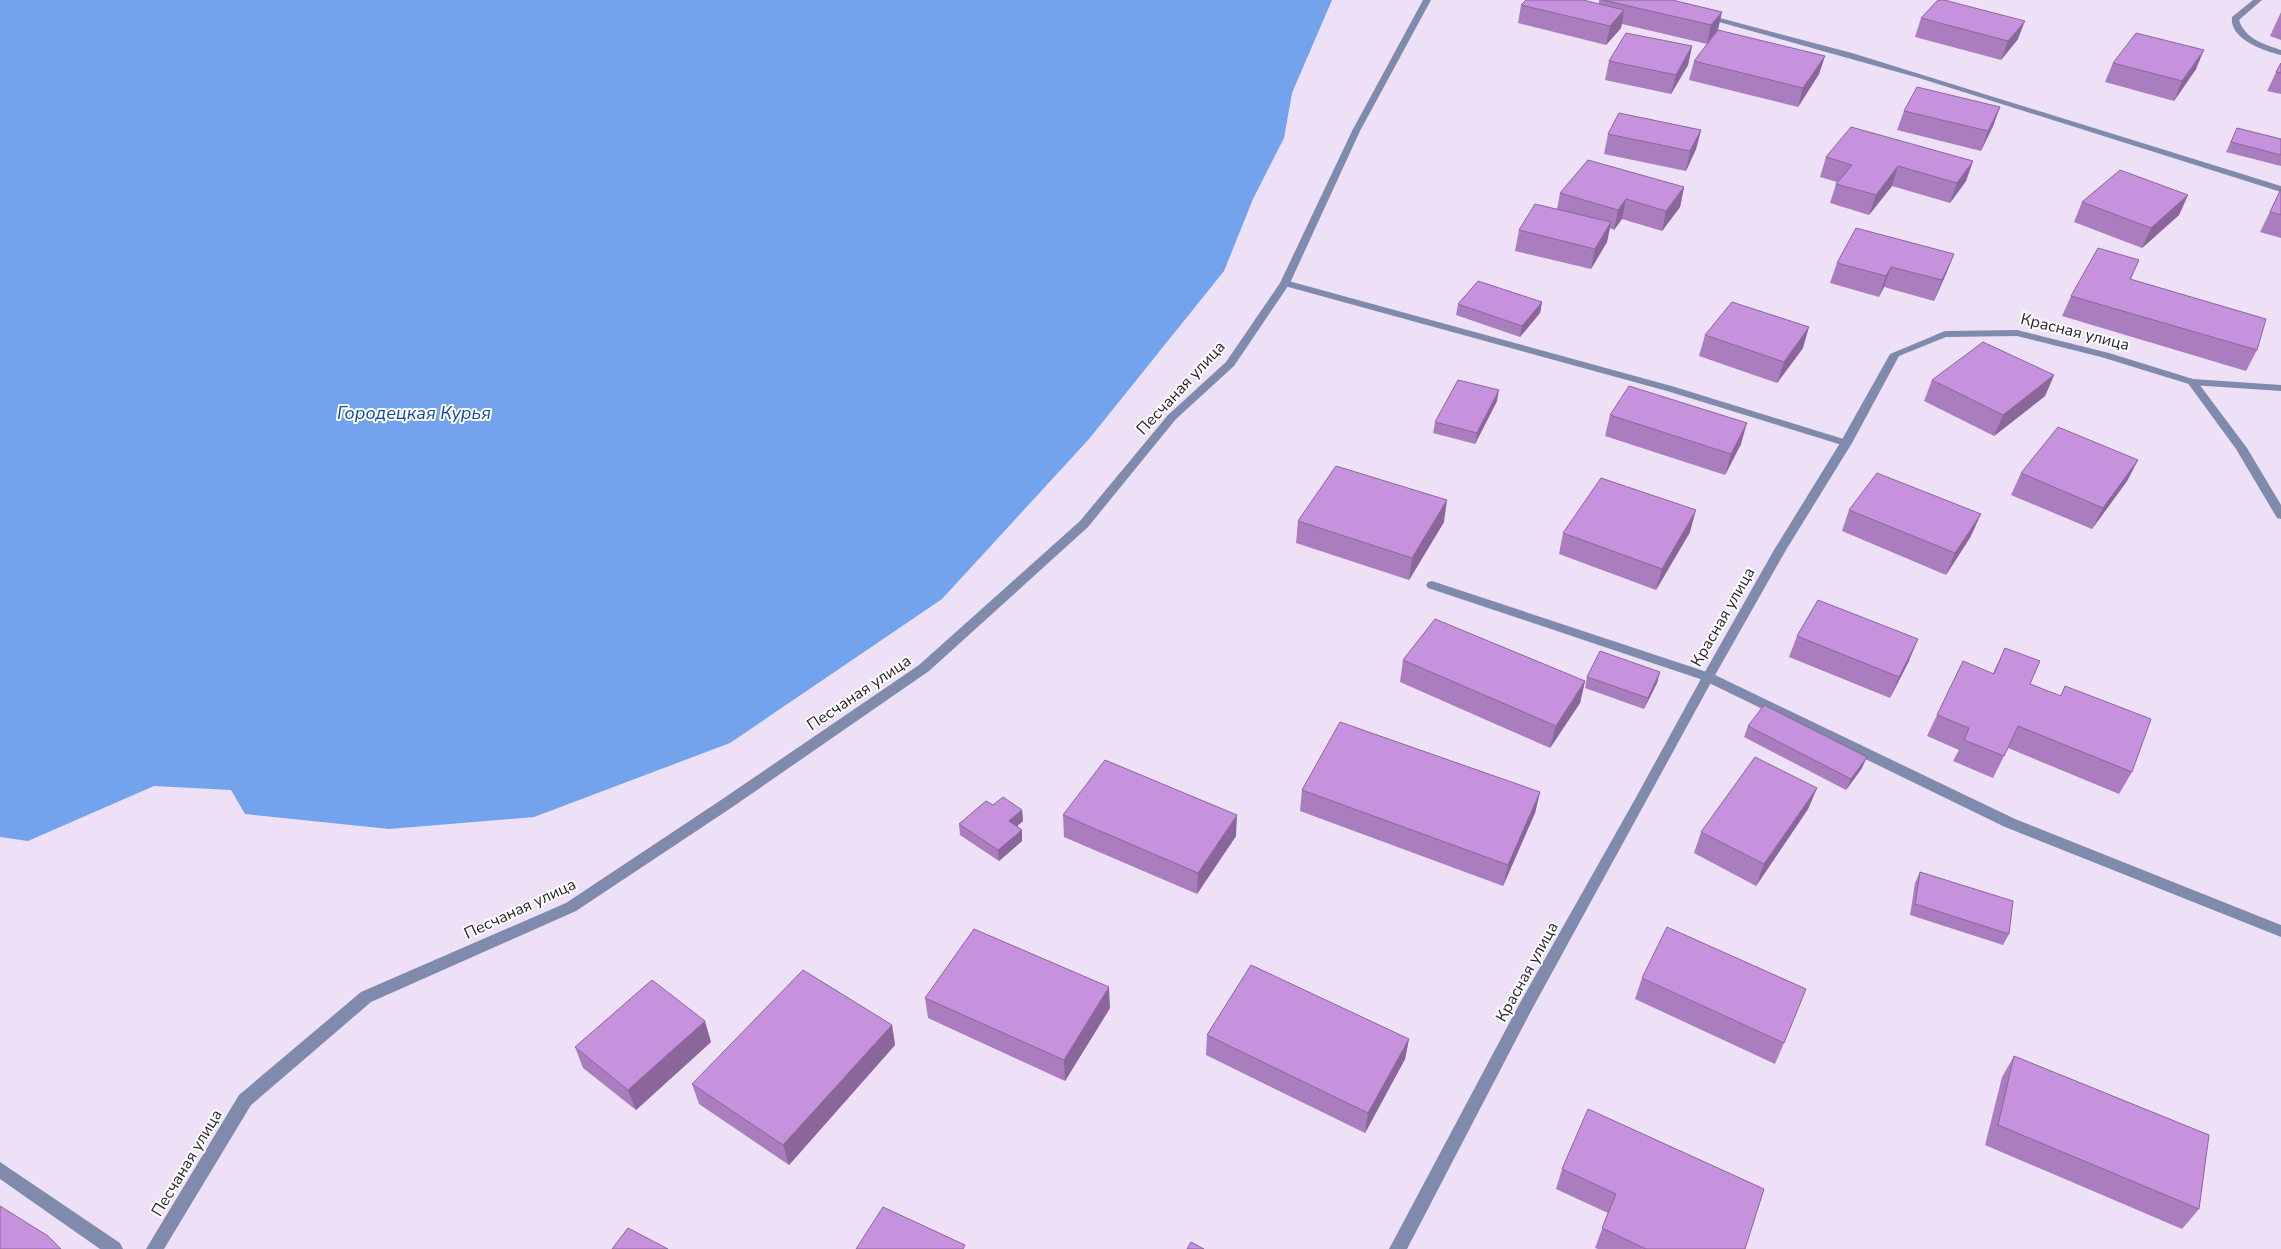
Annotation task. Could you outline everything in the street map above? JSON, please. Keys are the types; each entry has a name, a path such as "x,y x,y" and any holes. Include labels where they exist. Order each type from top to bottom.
{"street":[{"name":"Песчаная улица","path":"154,1249 245,1100 366,997 571,907 726,804 924,668 1084,524 1172,417 1230,364 1286,283 1356,130 1427,0"},
{"path":"2258,0 2234,19 2236,28 2246,38 2281,53"},
{"path":"1694,12 1809,41 2140,147 2281,189"},
{"path":"1286,283 1671,389 1846,444"},
{"name":"Красная улица","path":"1398,1249 1526,1006 1639,805 1708,677 1780,550 1846,444 1895,354 1945,334 2017,333 2105,355 2192,382 2281,388"},
{"path":"2192,382 2241,448 2281,515"},
{"path":"1432,585 1708,677 2010,824 2281,931"},
{"path":"0,1170 114,1249"}],"water":[{"name":"Городецкая Курья","path":"0,0 1332,0 1292,93 1284,138 1253,199 1224,271 1089,439 942,599 730,743 534,817 389,829 245,814 231,790 154,786 28,841 0,837"}],"building":[{"path":"1526,0 1583,0 1624,10 1610,26 1521,5"},
{"path":"1603,0 1672,0 1722,12 1711,25"},
{"path":"1938,0 2025,21 2008,41 1921,18"},
{"path":"1718,30 1825,56 1803,88 1694,61"},
{"path":"1626,33 1692,46 1676,75 1609,61"},
{"path":"2136,33 2204,50 2182,81 2113,63"},
{"path":"2281,63 2281,73 2276,72"},
{"path":"1917,87 2000,107 1988,131 1904,111"},
{"path":"1619,113 1701,130 1690,151 1608,134"},
{"path":"1851,127 1973,161 1957,183 1898,166 1876,195 1836,184 1852,165 1826,157"},
{"path":"2237,128 2281,139 2281,155 2231,142"},
{"path":"1588,160 1684,187 1666,211 1626,199 1618,210 1560,193"},
{"path":"2120,170 2188,195 2151,228 2082,202"},
{"path":"2281,189 2281,215 2270,212"},
{"path":"1535,204 1611,222 1595,249 1519,230"},
{"path":"1856,228 1954,254 1942,280 1891,267 1886,276 1837,263"},
{"path":"2098,248 2139,260 2130,279 2266,319 2257,350 2071,296"},
{"path":"1478,281 1542,302 1522,326 1458,304"},
{"path":"1732,302 1809,327 1784,362 1705,335"},
{"path":"1983,342 2054,375 2003,415 1932,380"},
{"path":"1458,380 1499,390 1477,433 1435,422"},
{"path":"1629,386 1747,423 1731,454 1610,415"},
{"path":"2058,427 2138,460 2103,508 2021,473"},
{"path":"1336,466 1447,500 1412,558 1298,521"},
{"path":"1877,473 1981,514 1955,553 1849,510"},
{"path":"1601,478 1696,510 1662,569 1563,533"},
{"path":"1818,600 1918,639 1899,677 1797,636"},
{"path":"1435,619 1585,681 1556,726 1403,660"},
{"path":"2005,648 2040,661 2030,684 2061,696 2065,686 2151,719 2132,772 2018,726 2004,756 1964,740 1969,728 1937,715 1963,661 1994,674"},
{"path":"1600,651 1660,672 1648,698 1587,677"},
{"path":"1764,705 1867,757 1851,779 1748,726"},
{"path":"1340,722 1540,792 1508,865 1302,790"},
{"path":"1755,757 1817,788 1764,864 1701,832"},
{"path":"1105,760 1237,815 1198,873 1063,815"},
{"path":"1003,797 1022,810 1009,821 1022,830 998,850 959,824 986,801 993,805"},
{"path":"1920,872 2013,901 2009,934 1915,904"},
{"path":"1667,927 1806,989 1784,1043 1642,978"},
{"path":"974,929 1109,987 1064,1060 925,998"},
{"path":"1251,965 1409,1039 1368,1113 1207,1035"},
{"path":"803,970 892,1025 783,1145 692,1084"},
{"path":"652,980 705,1021 628,1090 575,1047"},
{"path":"2014,1056 2209,1135 2199,1209 1998,1125"},
{"path":"1588,1109 1764,1189 1745,1249 1646,1249 1602,1228 1616,1194 1562,1169"},
{"path":"0,1206 48,1236 61,1249 0,1249"},
{"path":"883,1207 965,1245 963,1249 856,1249"},
{"path":"628,1228 668,1249 612,1249"},
{"path":"1191,1242 1204,1249 1187,1249"}]}
